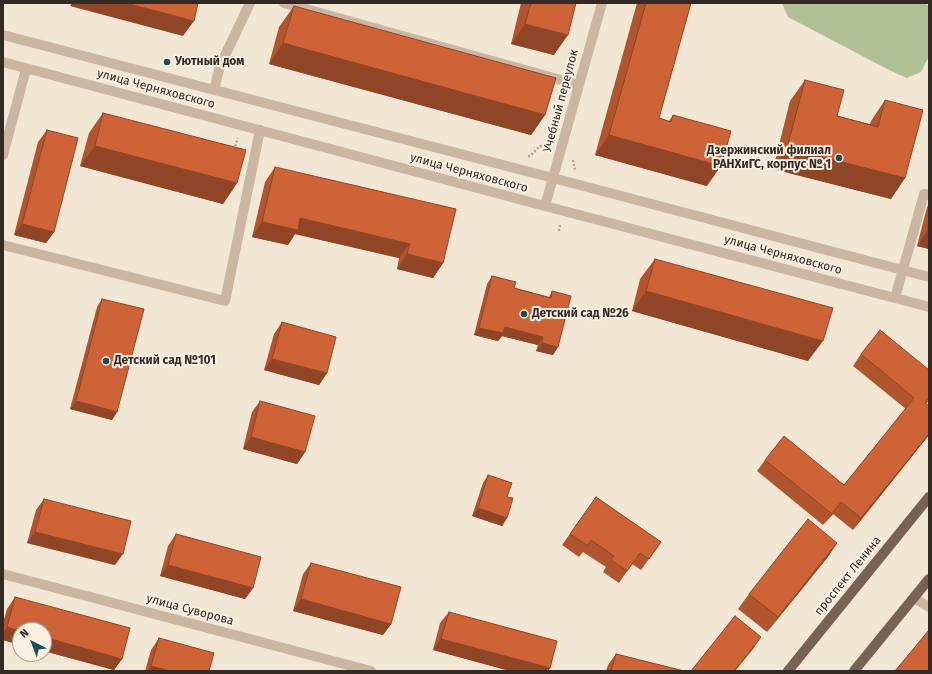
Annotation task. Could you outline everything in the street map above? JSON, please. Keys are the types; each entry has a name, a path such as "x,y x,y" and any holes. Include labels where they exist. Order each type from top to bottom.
{"main road":[{"name":"проспект Ленина","path":"788,671 929,498"},
{"path":"854,671 929,579"}],"street":[{"path":"214,90 220,66 250,3"},
{"path":"284,3 579,85"},
{"name":"Учебный переулок","path":"546,206 602,3"},
{"path":"3,35 929,277"},
{"name":"улица Черняховского","path":"3,62 929,307"},
{"path":"3,155 26,68"},
{"path":"3,245 225,301 260,130"},
{"path":"895,298 924,194 929,195"},
{"name":"улица Суворова","path":"3,574 371,671"},
{"path":"914,598 929,607"}],"green space":[{"path":"782,3 924,3 929,6 929,56 921,72 907,78 788,17"}],"building":[{"path":"126,3 198,3 194,21"},
{"path":"531,3 576,3 568,35 525,24"},
{"path":"646,3 691,3 659,118 671,122 673,115 731,131 721,166 609,135"},
{"path":"294,6 556,78 545,115 283,43"},
{"path":"805,80 844,90 837,116 878,127 885,100 923,110 905,178 787,148"},
{"path":"103,113 246,150 237,183 95,146"},
{"path":"47,130 78,138 54,232 22,224"},
{"path":"275,167 456,209 443,263 407,254 410,244 300,218 298,230 262,222"},
{"path":"655,259 833,308 823,341 646,291"},
{"path":"492,276 516,282 514,288 551,298 552,291 571,296 558,347 542,343 543,337 505,327 503,333 479,328"},
{"path":"102,299 144,309 117,412 76,401"},
{"path":"282,322 336,337 327,373 272,359"},
{"path":"880,330 929,370 929,398 925,403 929,406 929,434 861,518 841,502 832,514 765,460 784,436 844,485 914,398 861,354"},
{"path":"260,401 315,416 305,452 251,437"},
{"path":"488,475 512,483 507,497 513,498 507,518 478,508"},
{"path":"596,497 661,542 649,559 640,553 627,571 611,560 614,556 591,540 588,546 570,534"},
{"path":"44,499 131,521 123,554 35,532"},
{"path":"808,519 837,543 778,617 749,594"},
{"path":"176,534 261,557 253,588 168,565"},
{"path":"311,563 401,587 391,624 301,599"},
{"path":"15,597 130,628 122,659 52,639 52,622 12,622 12,629 7,627"},
{"path":"449,612 557,641 550,668 441,639"},
{"path":"735,616 761,637 734,671 691,671"},
{"path":"929,630 929,671 895,671"},
{"path":"159,638 214,653 209,671 170,671 151,666"},
{"path":"616,654 684,671 611,671"}],"place":[{"name":"Уютный дом","path":"167,62"},
{"name":"Дзержинский филиал РАНХиГС, корпус № 1","path":"839,158"},
{"name":"Детский сад №26","path":"524,314"},
{"name":"Детский сад №101","path":"106,361"}]}
